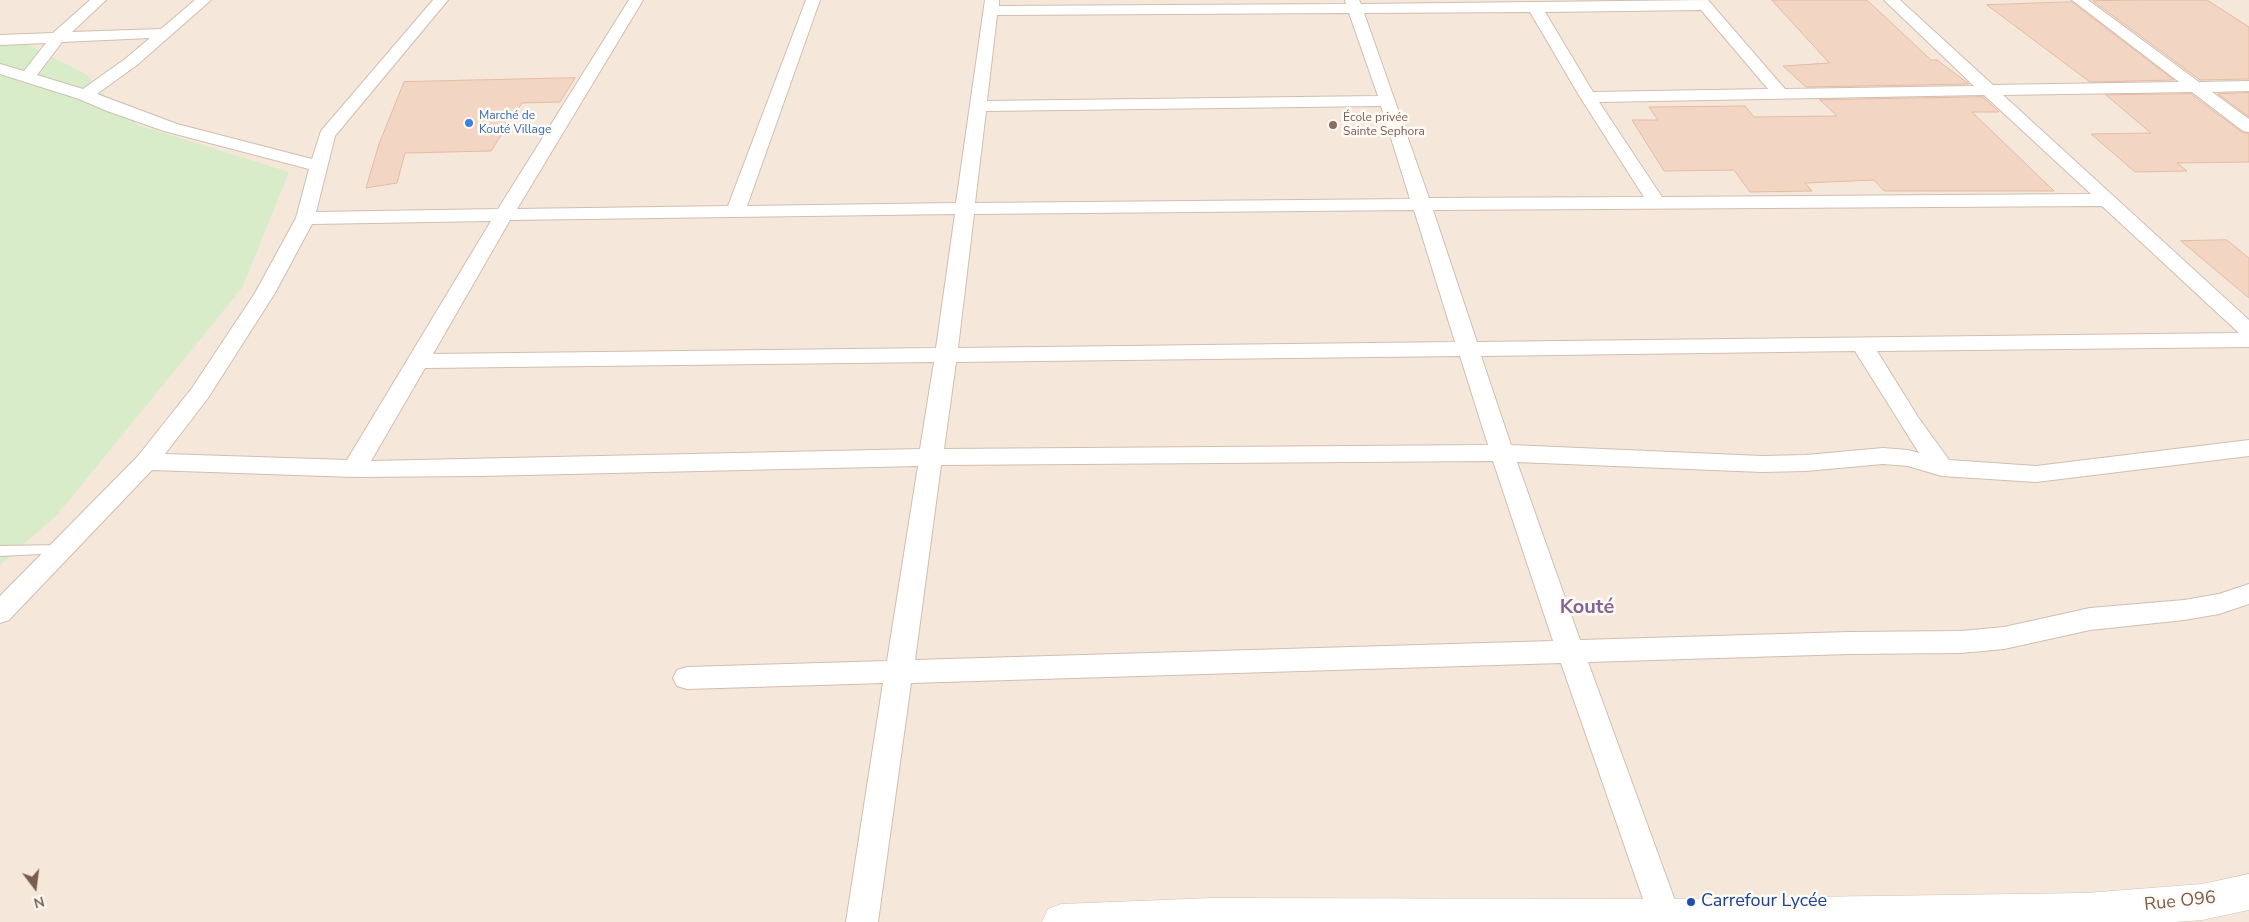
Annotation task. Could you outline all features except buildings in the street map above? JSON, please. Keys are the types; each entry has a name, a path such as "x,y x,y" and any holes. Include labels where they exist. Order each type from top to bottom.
{"main road":[{"name":"Rue O96","path":"1060,922 1213,916 1664,917 2086,911 2202,902 2249,892"}],"street":[{"path":"27,78 60,36 99,0"},
{"path":"85,95 131,62 204,0"},
{"path":"0,613 146,462 200,393 265,293 305,218 327,135 441,0"},
{"path":"354,468 504,215 636,0"},
{"path":"736,211 813,0"},
{"path":"1891,0 2249,330"},
{"path":"2079,0 2249,127"},
{"path":"862,922 900,671 903,634 946,354 991,5 1354,4 1535,7 1702,3 1780,92"},
{"path":"1354,4 1388,101 1502,453 1664,917"},
{"path":"1535,7 1588,97 1656,201"},
{"path":"0,40 165,33"},
{"path":"0,69 85,95 114,109 147,120 319,166"},
{"path":"1588,97 1780,92 2249,86"},
{"path":"978,106 1388,101"},
{"path":"305,218 736,211 1656,201 2108,200"},
{"path":"418,361 2249,340"},
{"path":"1862,345 1910,422 1942,468"},
{"path":"146,462 354,468 660,464 930,457 1502,453 1762,464 1806,463 1883,456 1908,458 1942,468 2036,474 2249,448"},
{"path":"687,678 1839,643 1961,642 2004,638 2090,619 2184,610 2219,604 2249,594"}],"lane":[{"path":"0,551 63,549"}],"shaded area":[{"path":"0,0 2249,0 2249,922 0,922"}],"green space":[{"path":"0,40 26,44 86,74 111,102 138,125 289,172 242,288 57,515 0,565"}],"place":[{"name":"Marché de Kouté Village","path":"469,123"},
{"name":"École privée Sainte Sephora","path":"1333,125"},
{"name":"Carrefour Lycée","path":"1691,902"}],"district":[{"name":"Kouté","path":"1587,608"}]}
